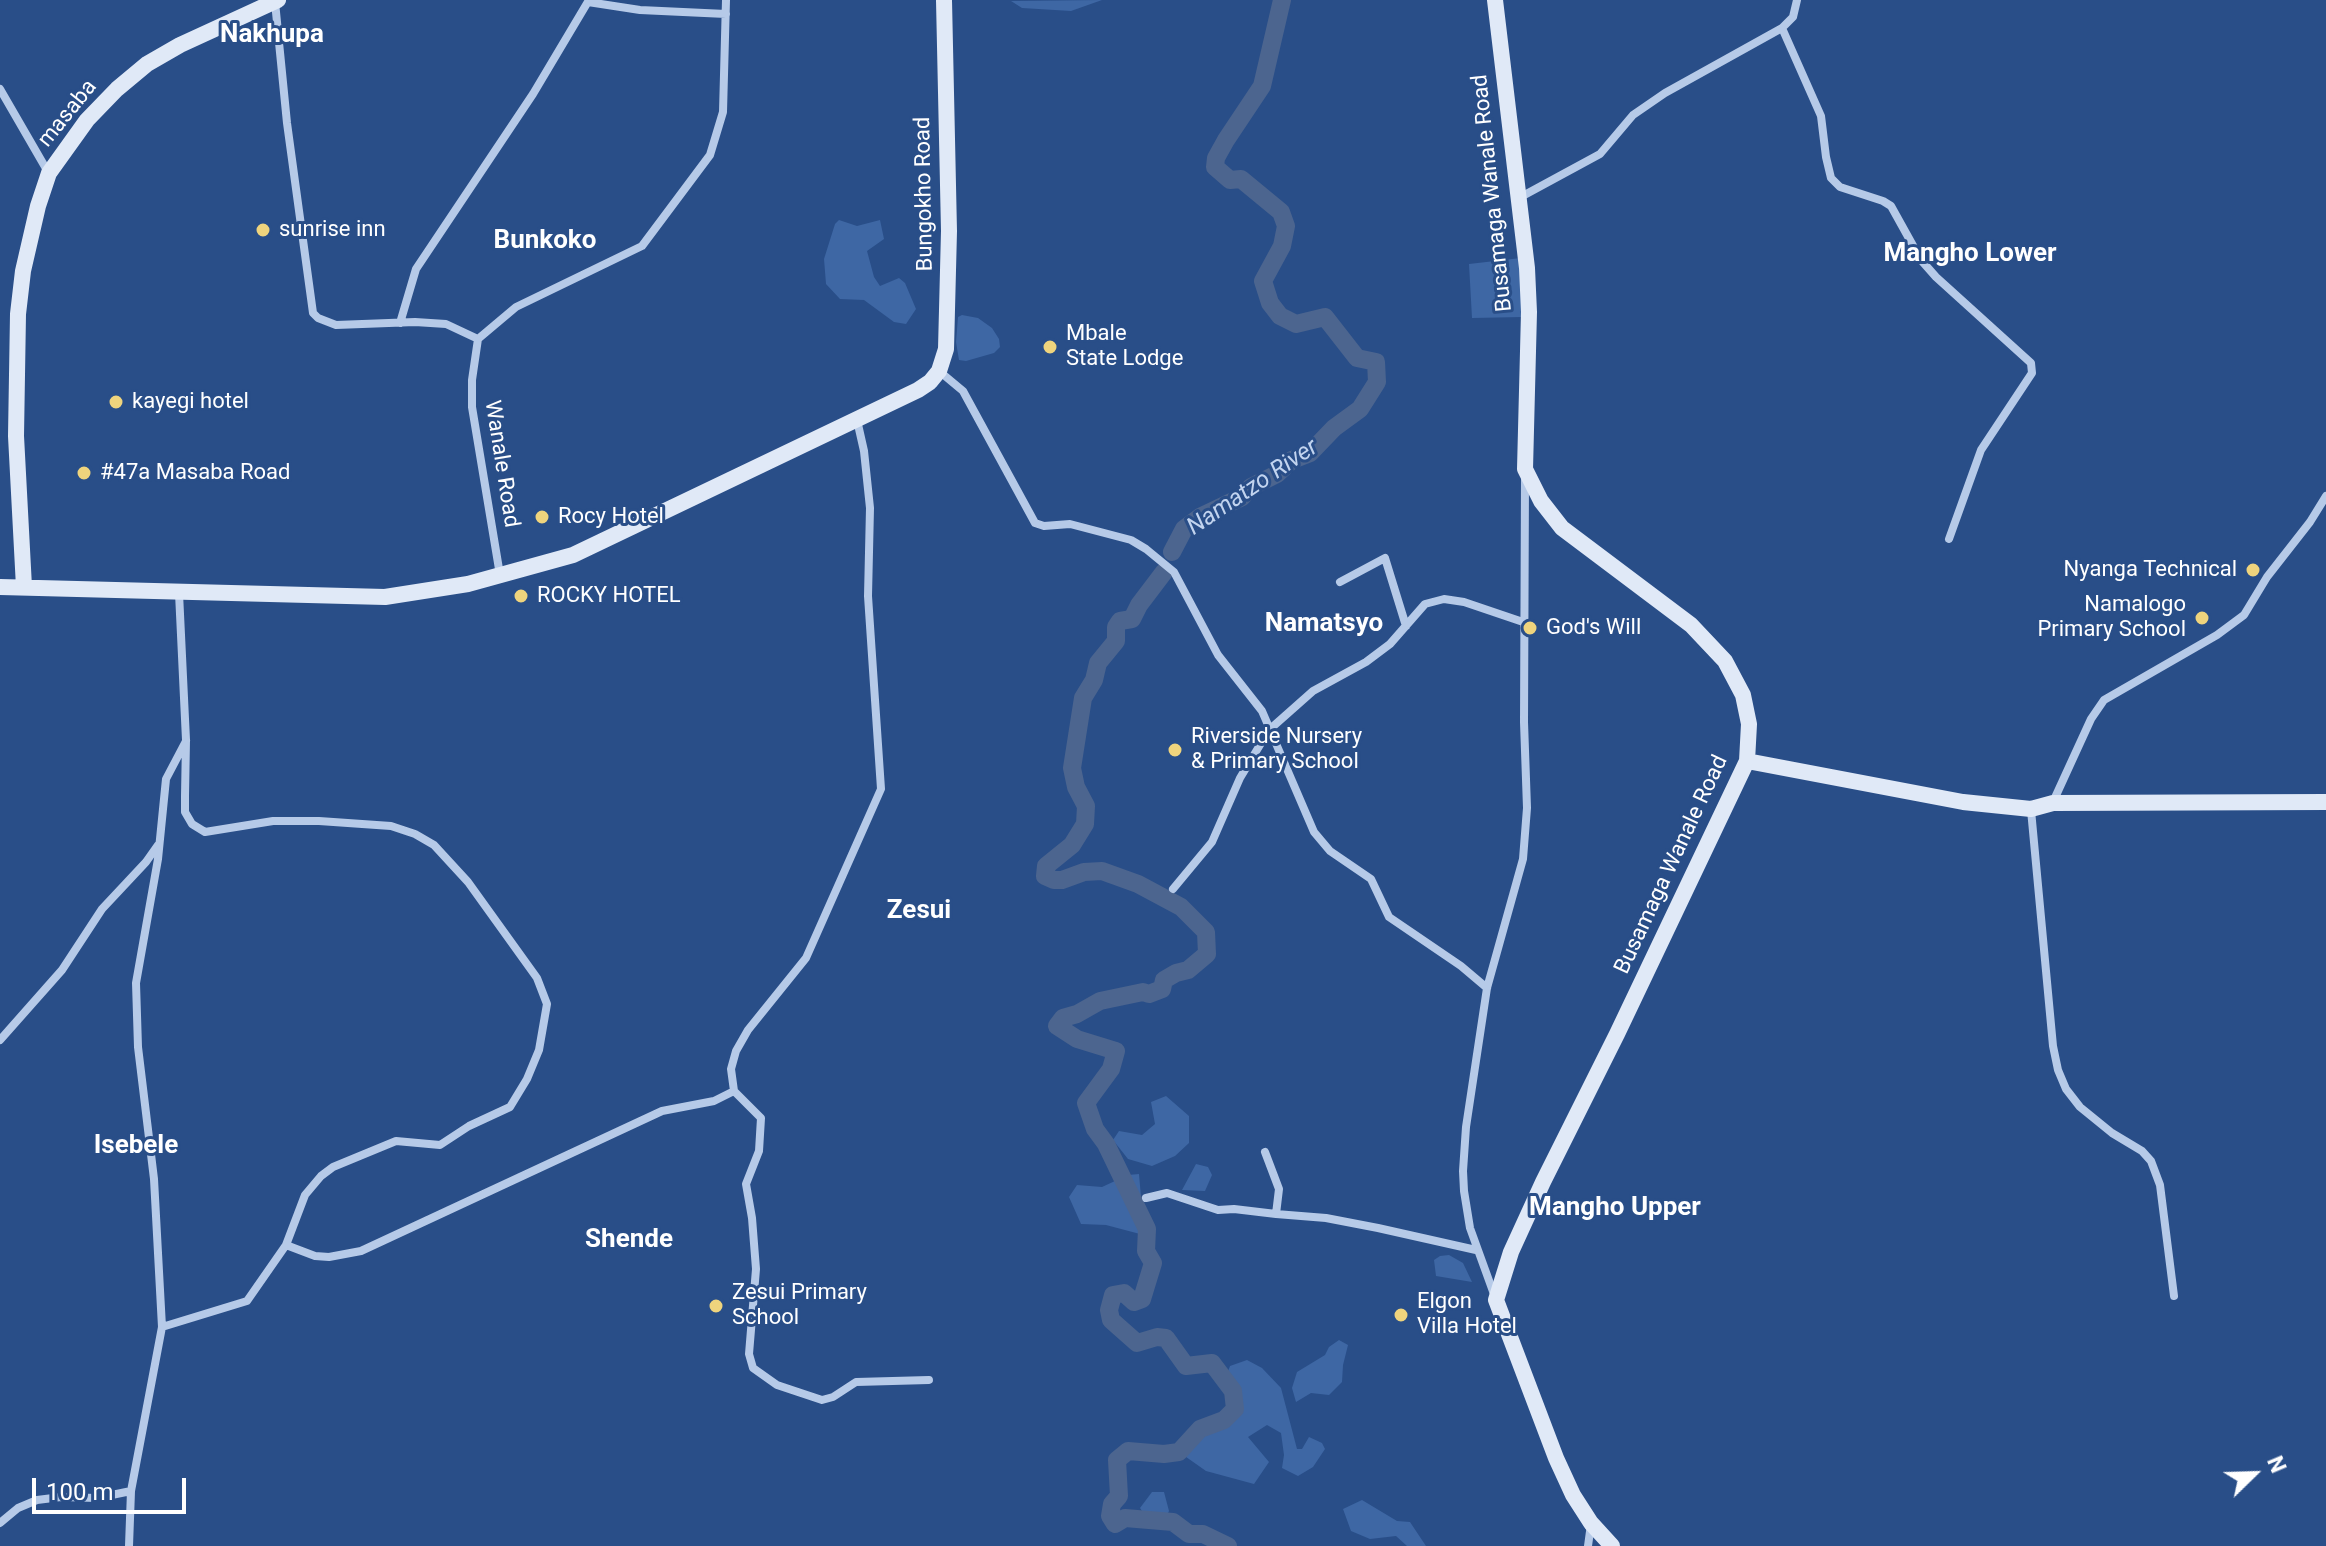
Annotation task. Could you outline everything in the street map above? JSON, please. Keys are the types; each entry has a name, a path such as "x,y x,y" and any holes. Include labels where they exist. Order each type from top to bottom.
{"street":[{"path":"276,1 287,123 313,313 336,325 446,324 478,339 507,312 633,253 652,234 710,155 723,112 726,0"},
{"name":"Bungokho Road","path":"934,377 946,349 949,305 944,0"},
{"name":"Busamaga Wanale Road","path":"1495,0 1527,268 1529,409 1525,469 1541,501 1562,528 1691,625 1725,661 1743,695 1749,724 1747,761 1543,1182 1511,1252 1496,1300"},
{"path":"1517,200 1600,154 1633,115 1665,93 1782,28 1793,17 1797,0"},
{"name":"masaba","path":"24,587 16,436 18,314 23,271 49,173 87,120 147,64 180,45 276,1"},
{"path":"400,323 416,269 533,94 588,1 640,10 726,14"},
{"path":"1782,28 1821,116 1831,178 1840,187 1891,206 1921,260 1936,277 2031,363 2032,373 1981,450 1949,539"},
{"path":"0,89 49,173"},
{"name":"Wanale Road","path":"478,339 472,407 501,576"},
{"path":"0,587 397,597 501,576 573,555 857,420 934,377 963,391 1035,523 1044,526 1070,524 1123,537 1138,543 1174,572 1204,631 1225,664 1252,696 1301,806 1321,842 1371,879 1389,917 1461,966 1487,988"},
{"path":"857,420 870,508 868,596 881,789 806,958 748,1030 736,1051 731,1069 734,1091 761,1118 759,1151 746,1184 756,1269 749,1354 753,1368 777,1385 822,1400 833,1397 856,1382 929,1380"},
{"path":"1525,469 1524,722 1527,808 1523,859 1487,988 1466,1127 1463,1171 1466,1212 1476,1250 1556,1458 1591,1523 1612,1546"},
{"path":"2053,803 2091,719 2104,700 2217,635 2244,615 2267,577 2326,496"},
{"path":"1340,582 1385,558 1406,626"},
{"path":"162,1327 247,1301 286,1245 305,1195 333,1167 396,1141 440,1145 469,1126 510,1107 539,1050 547,1004 537,978 468,882 434,845 415,834 391,826 319,821 273,821 205,832 192,824 185,812 186,740 179,593"},
{"path":"1173,889 1212,842 1240,778 1269,730 1313,691 1378,653 1425,604 1444,599 1464,602 1526,623"},
{"path":"129,1546 131,1491 162,1327 154,1179 138,1047 136,983 159,844 166,779 186,740"},
{"path":"1747,761 1963,802 2031,809 2053,803 2326,802"},
{"path":"2031,809 2058,1070 2066,1089 2080,1107 2112,1133 2142,1151 2151,1161 2160,1185 2174,1296"},
{"path":"0,1040 62,970 102,909 159,844"},
{"path":"286,1245 315,1256 361,1251 662,1111 714,1101 734,1091"},
{"path":"1265,1152 1279,1189 1276,1214"},
{"path":"1146,1198 1167,1193 1218,1210 1326,1218 1476,1250"},
{"path":"0,1523 18,1508 37,1500 97,1498 131,1491"},
{"path":"1588,1546 1591,1523"}],"shaded area":[{"path":"1102,0 1071,11 1022,8 1011,1"},
{"path":"839,220 857,226 880,220 884,239 867,251 874,277 880,286 899,278 905,283 916,309 906,324 894,322 864,300 840,299 826,284 824,259"},
{"path":"1521,258 1523,317 1472,318 1469,264"},
{"path":"958,317 978,318 992,328 1000,347 994,353 959,360 956,342"},
{"path":"1166,1096 1189,1116 1189,1143 1175,1156 1152,1166 1128,1159 1113,1140 1119,1131 1142,1135 1155,1124 1151,1102"},
{"path":"1196,1164 1208,1167 1212,1175 1205,1191 1182,1190"},
{"path":"1139,1174 1141,1197 1148,1220 1140,1234 1106,1225 1081,1224 1069,1197 1077,1185 1102,1187 1128,1175"},
{"path":"1449,1255 1463,1263 1472,1282 1436,1276 1434,1260"},
{"path":"1339,1340 1348,1345 1342,1382 1329,1395 1311,1393 1296,1402 1292,1388 1297,1372 1325,1355 1329,1347"},
{"path":"1247,1360 1262,1368 1281,1388 1297,1449 1302,1449 1309,1437 1322,1443 1325,1449 1313,1467 1298,1476 1282,1468 1281,1433 1267,1425 1248,1437 1269,1462 1254,1484 1206,1471 1179,1452 1200,1429 1224,1420 1235,1409 1233,1391 1226,1377 1230,1366"},
{"path":"1152,1492 1164,1492 1169,1511 1166,1517 1147,1519 1140,1508"},
{"path":"1362,1500 1397,1521 1410,1522 1426,1546 1407,1546 1396,1536 1370,1539 1351,1531 1343,1509"}],"waterway":[{"name":"Namatzo River","path":"1172,552 1184,529 1200,517 1242,497 1251,487 1277,474 1292,460 1310,453 1334,428 1360,409 1377,382 1376,362 1357,358 1325,317 1296,324 1280,316 1270,303 1263,281 1282,246 1286,226 1281,212 1241,179 1230,180 1215,167 1216,158 1226,140 1262,86 1282,0"},
{"path":"1164,572 1132,619 1120,621 1116,627 1116,641 1098,663 1094,680 1083,698 1072,768 1076,787 1086,806 1085,824 1072,845 1046,866 1045,876 1062,880 1084,872 1102,871 1138,884 1181,907 1206,932 1207,954 1188,970 1164,980 1162,989 1149,994 1143,992 1100,1001 1063,1018 1057,1026 1077,1039 1116,1051 1111,1069 1086,1103 1095,1129 1106,1144 1147,1229 1146,1251 1153,1263 1142,1299 1134,1302 1124,1293 1113,1295 1109,1310 1111,1320 1137,1343 1157,1337 1166,1338 1186,1366 1212,1363 1233,1391 1235,1409 1224,1420 1200,1429 1179,1452 1128,1451 1117,1460 1119,1496 1112,1504 1110,1516 1115,1524 1125,1518 1173,1522 1189,1534 1203,1534 1228,1546"}],"place":[{"name":"sunrise inn","path":"263,230"},
{"name":"Mbale State Lodge","path":"1050,347"},
{"name":"kayegi hotel","path":"116,402"},
{"name":"#47a Masaba Road","path":"84,473"},
{"name":"Rocy Hotel","path":"542,517"},
{"name":"Nyanga Technical","path":"2253,570"},
{"name":"ROCKY HOTEL","path":"521,596"},
{"name":"Namalogo Primary School","path":"2202,618"},
{"name":"God's Will","path":"1530,628"},
{"name":"Riverside Nursery & Primary School","path":"1175,750"},
{"name":"Zesui Primary School","path":"716,1306"},
{"name":"Elgon Villa Hotel","path":"1401,1315"}],"district":[{"name":"Nakhupa","path":"272,35"},
{"name":"Bunkoko","path":"545,241"},
{"name":"Mangho Lower","path":"1970,254"},
{"name":"Namatsyo","path":"1324,624"},
{"name":"Zesui","path":"919,911"},
{"name":"Isebele","path":"136,1146"},
{"name":"Mangho Upper","path":"1615,1208"},
{"name":"Shende","path":"629,1240"}]}
